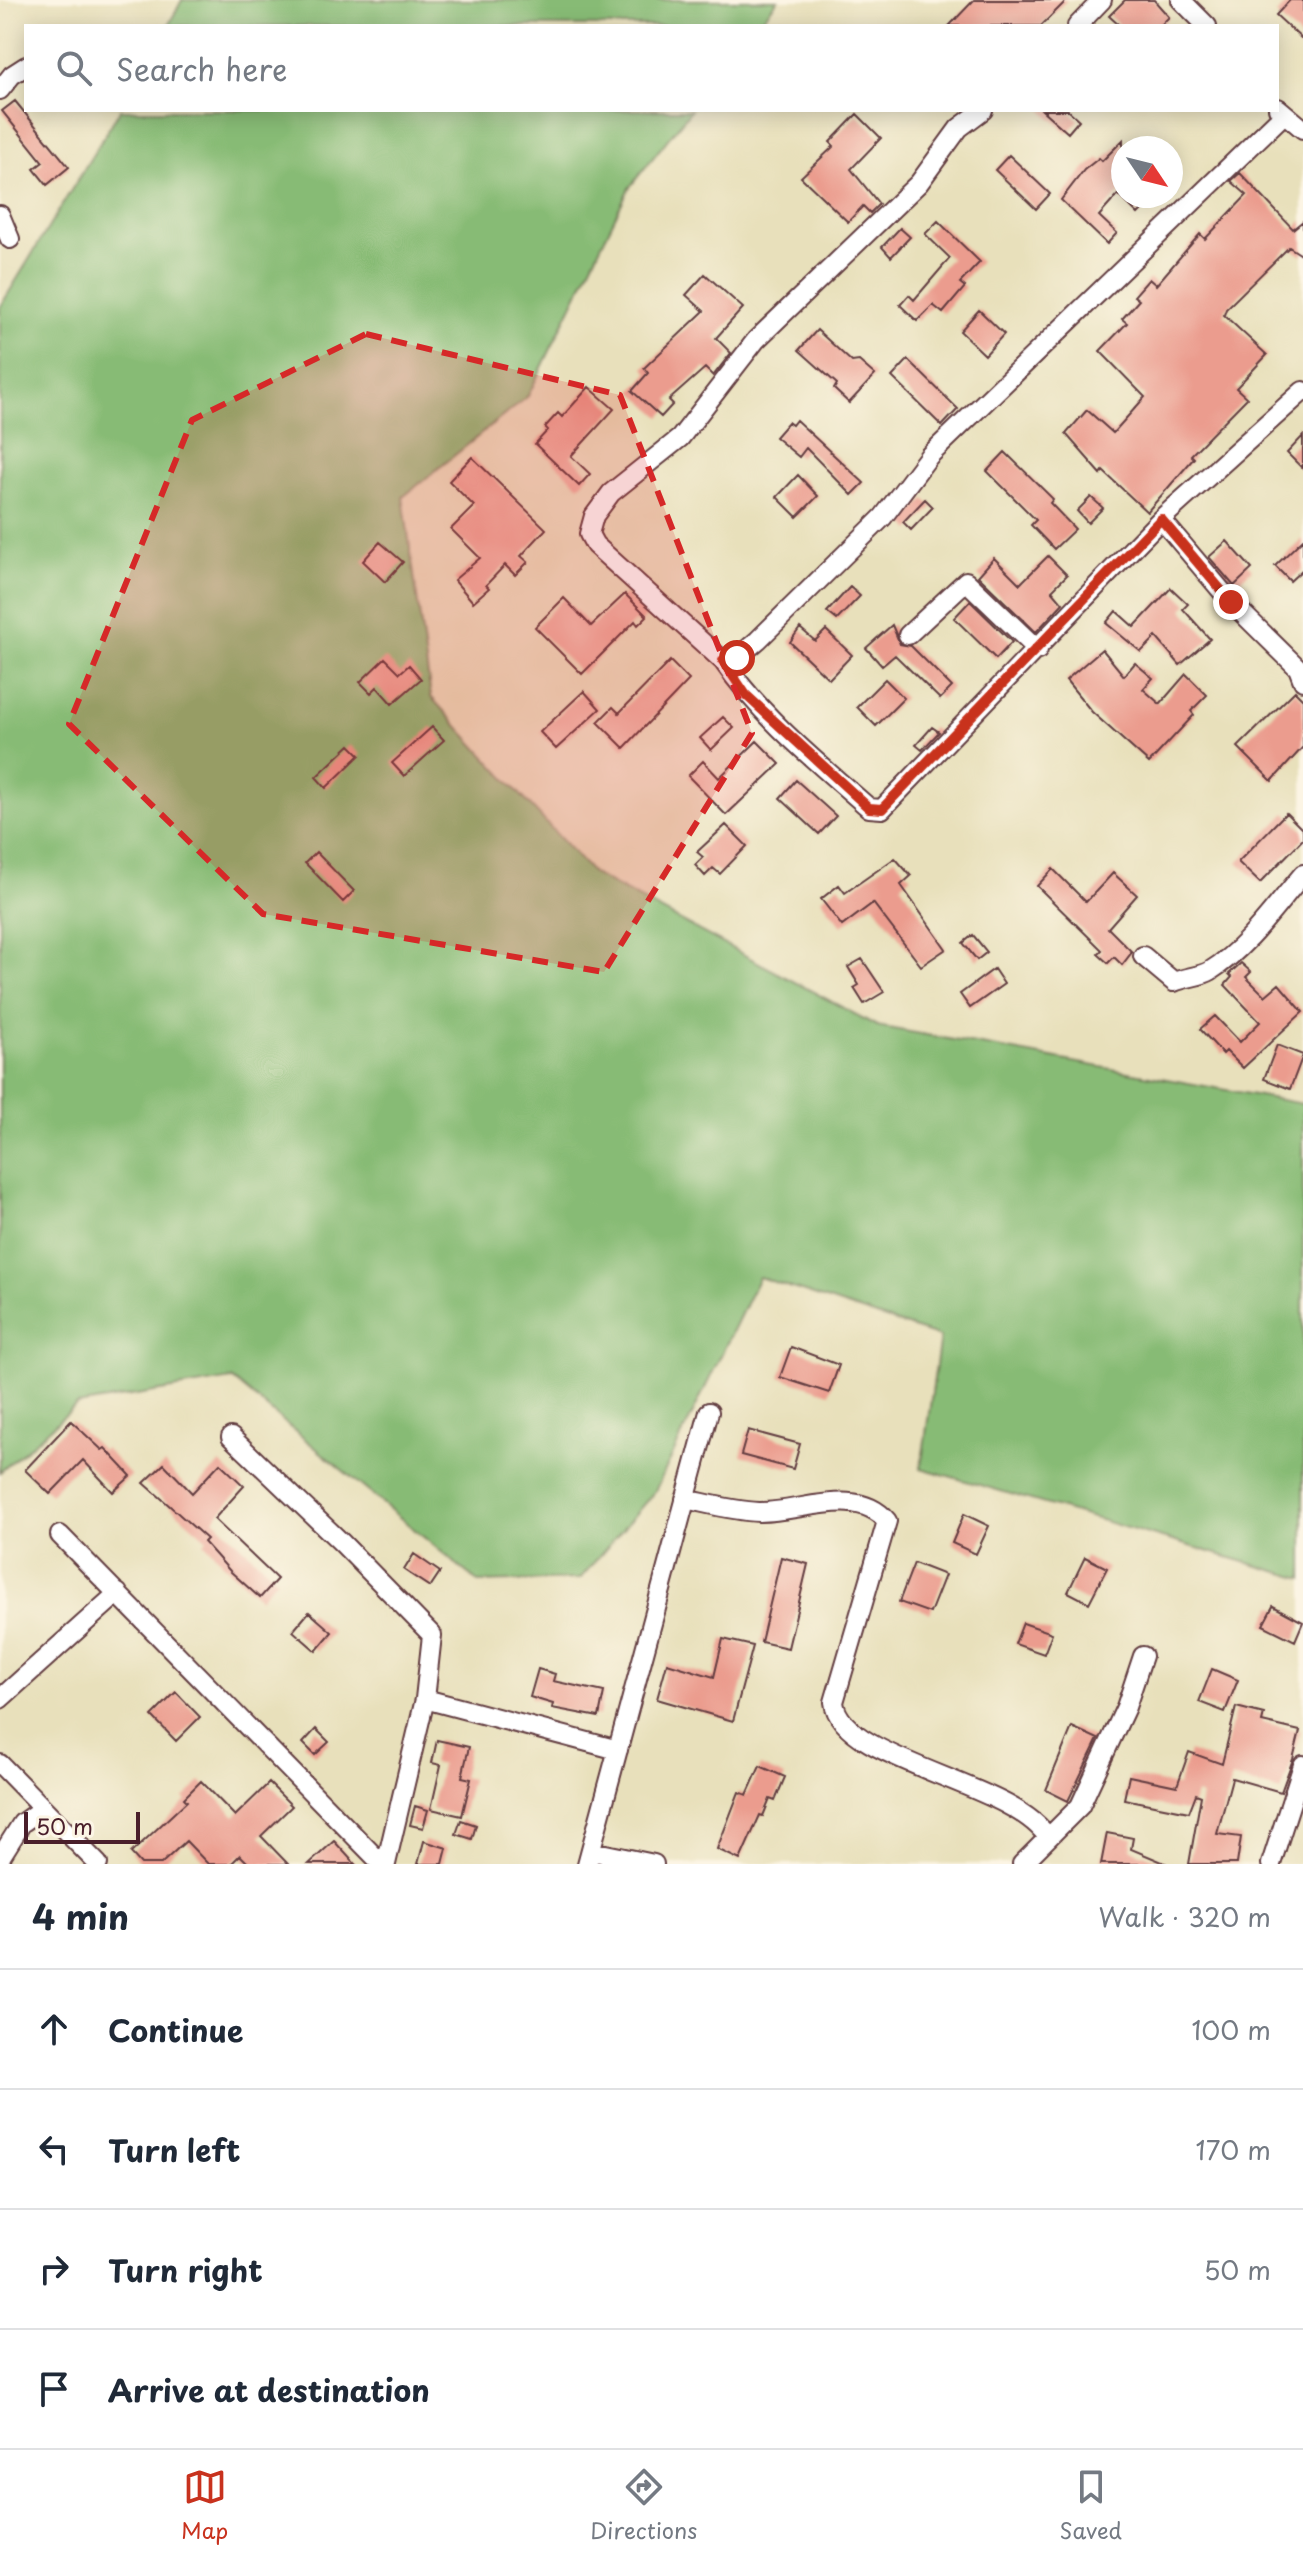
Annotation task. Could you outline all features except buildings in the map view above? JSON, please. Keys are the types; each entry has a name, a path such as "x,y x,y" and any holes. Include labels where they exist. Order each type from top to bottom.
{"street":[{"path":"1079,24 1102,0"},
{"path":"1181,0 1205,24"},
{"path":"0,90 12,75 24,67"},
{"path":"723,661 737,658 758,640 883,517 929,456 1281,111 1303,129"},
{"path":"980,112 959,128 919,183 756,340 680,438 611,493 594,516 589,534 595,545 723,661 746,695 869,808 882,809 1161,519 1303,391"},
{"path":"0,215 10,239"},
{"path":"1161,519 1231,602 1298,668 1303,681"},
{"path":"908,635 966,581 1038,650"},
{"path":"1143,956 1174,982 1211,971 1248,939 1303,874"},
{"path":"654,1864 589,1858 709,1412"},
{"path":"231,1437 432,1635 425,1699 384,1864"},
{"path":"685,1499 755,1512 789,1511 844,1502 867,1504 880,1512 887,1521 834,1702 835,1716 846,1728 899,1756 1028,1815 1040,1825 1048,1838"},
{"path":"60,1535 384,1864"},
{"path":"0,1699 118,1593"},
{"path":"1022,1864 1080,1806 1126,1707 1143,1656"},
{"path":"425,1699 618,1750"},
{"path":"0,1764 98,1864"},
{"path":"1271,1864 1303,1765"},
{"path":"0,1858 22,1823 43,1808"}],"highlighted area":[{"path":"366,334 620,395 752,733 604,972 263,914 69,724 192,420"}],"green space":[{"path":"182,0 778,0 759,24 169,24"},
{"path":"119,112 689,112 629,188 528,396 403,497 431,697 593,874 877,1026 1303,1104 1303,1579 921,1468 940,1337 759,1277 655,1491 580,1579 478,1582 232,1379 77,1405 0,1472 0,307"}],"route":[{"path":"737,658 723,661 746,695 869,808 882,809 1161,519 1231,602"}]}
